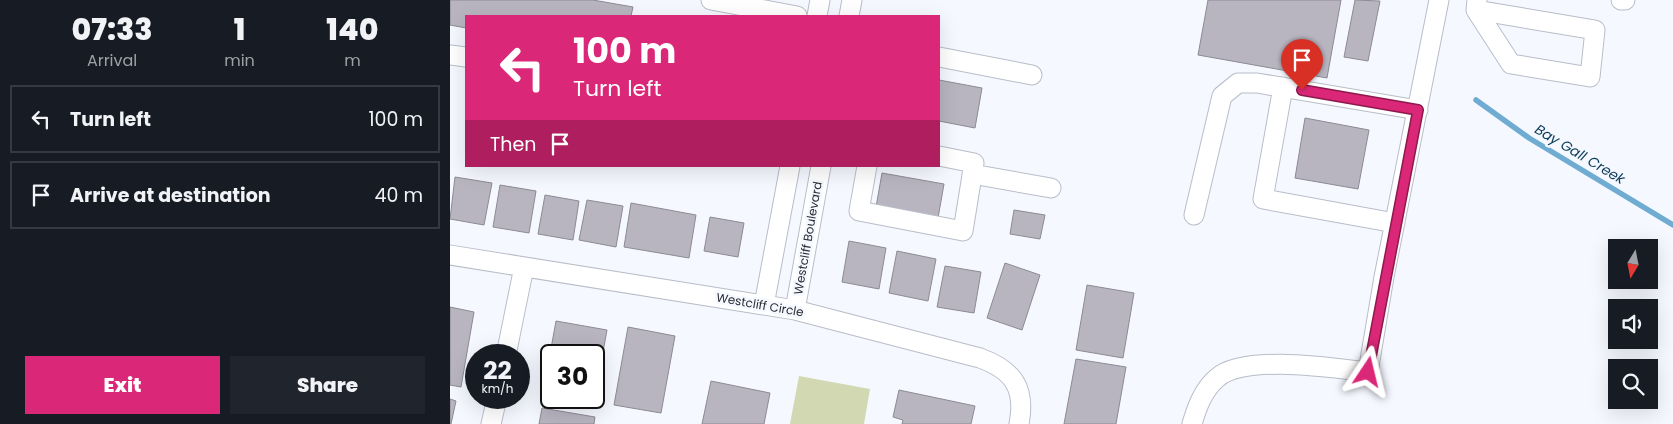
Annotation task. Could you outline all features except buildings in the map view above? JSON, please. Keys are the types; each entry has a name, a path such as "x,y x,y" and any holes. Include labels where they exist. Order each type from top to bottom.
{"street":[{"path":"711,0 772,14 784,15"},
{"path":"817,15 820,0"},
{"path":"849,15 852,0"},
{"path":"1192,424 1199,400 1218,377 1241,366 1298,365 1368,372 1395,224 1440,0"},
{"path":"1476,5 1596,30 1590,77 1510,64 1476,5"},
{"path":"450,55 465,57"},
{"path":"940,57 1032,75"},
{"path":"1194,215 1222,96 1238,83 1257,82 1418,110"},
{"path":"1283,87 1263,199 1395,224"},
{"path":"867,167 859,211 963,231 974,163 940,156"},
{"path":"764,305 790,167"},
{"name":"Westcliff Boulevard","path":"795,310 822,167"},
{"path":"972,174 1051,188"},
{"name":"Westcliff Circle","path":"450,255 795,310 995,364 1008,372 1016,384 1022,402 1019,424"},
{"path":"508,344 524,267"},
{"path":"492,424 495,409"}],"green space":[{"path":"799,376 870,389 864,424 790,424"}],"waterway":[{"name":"Bay Gall Creek","path":"1476,100 1529,138 1673,225"}],"route":[{"path":"1302,90 1418,110 1384,277 1368,372"}]}
